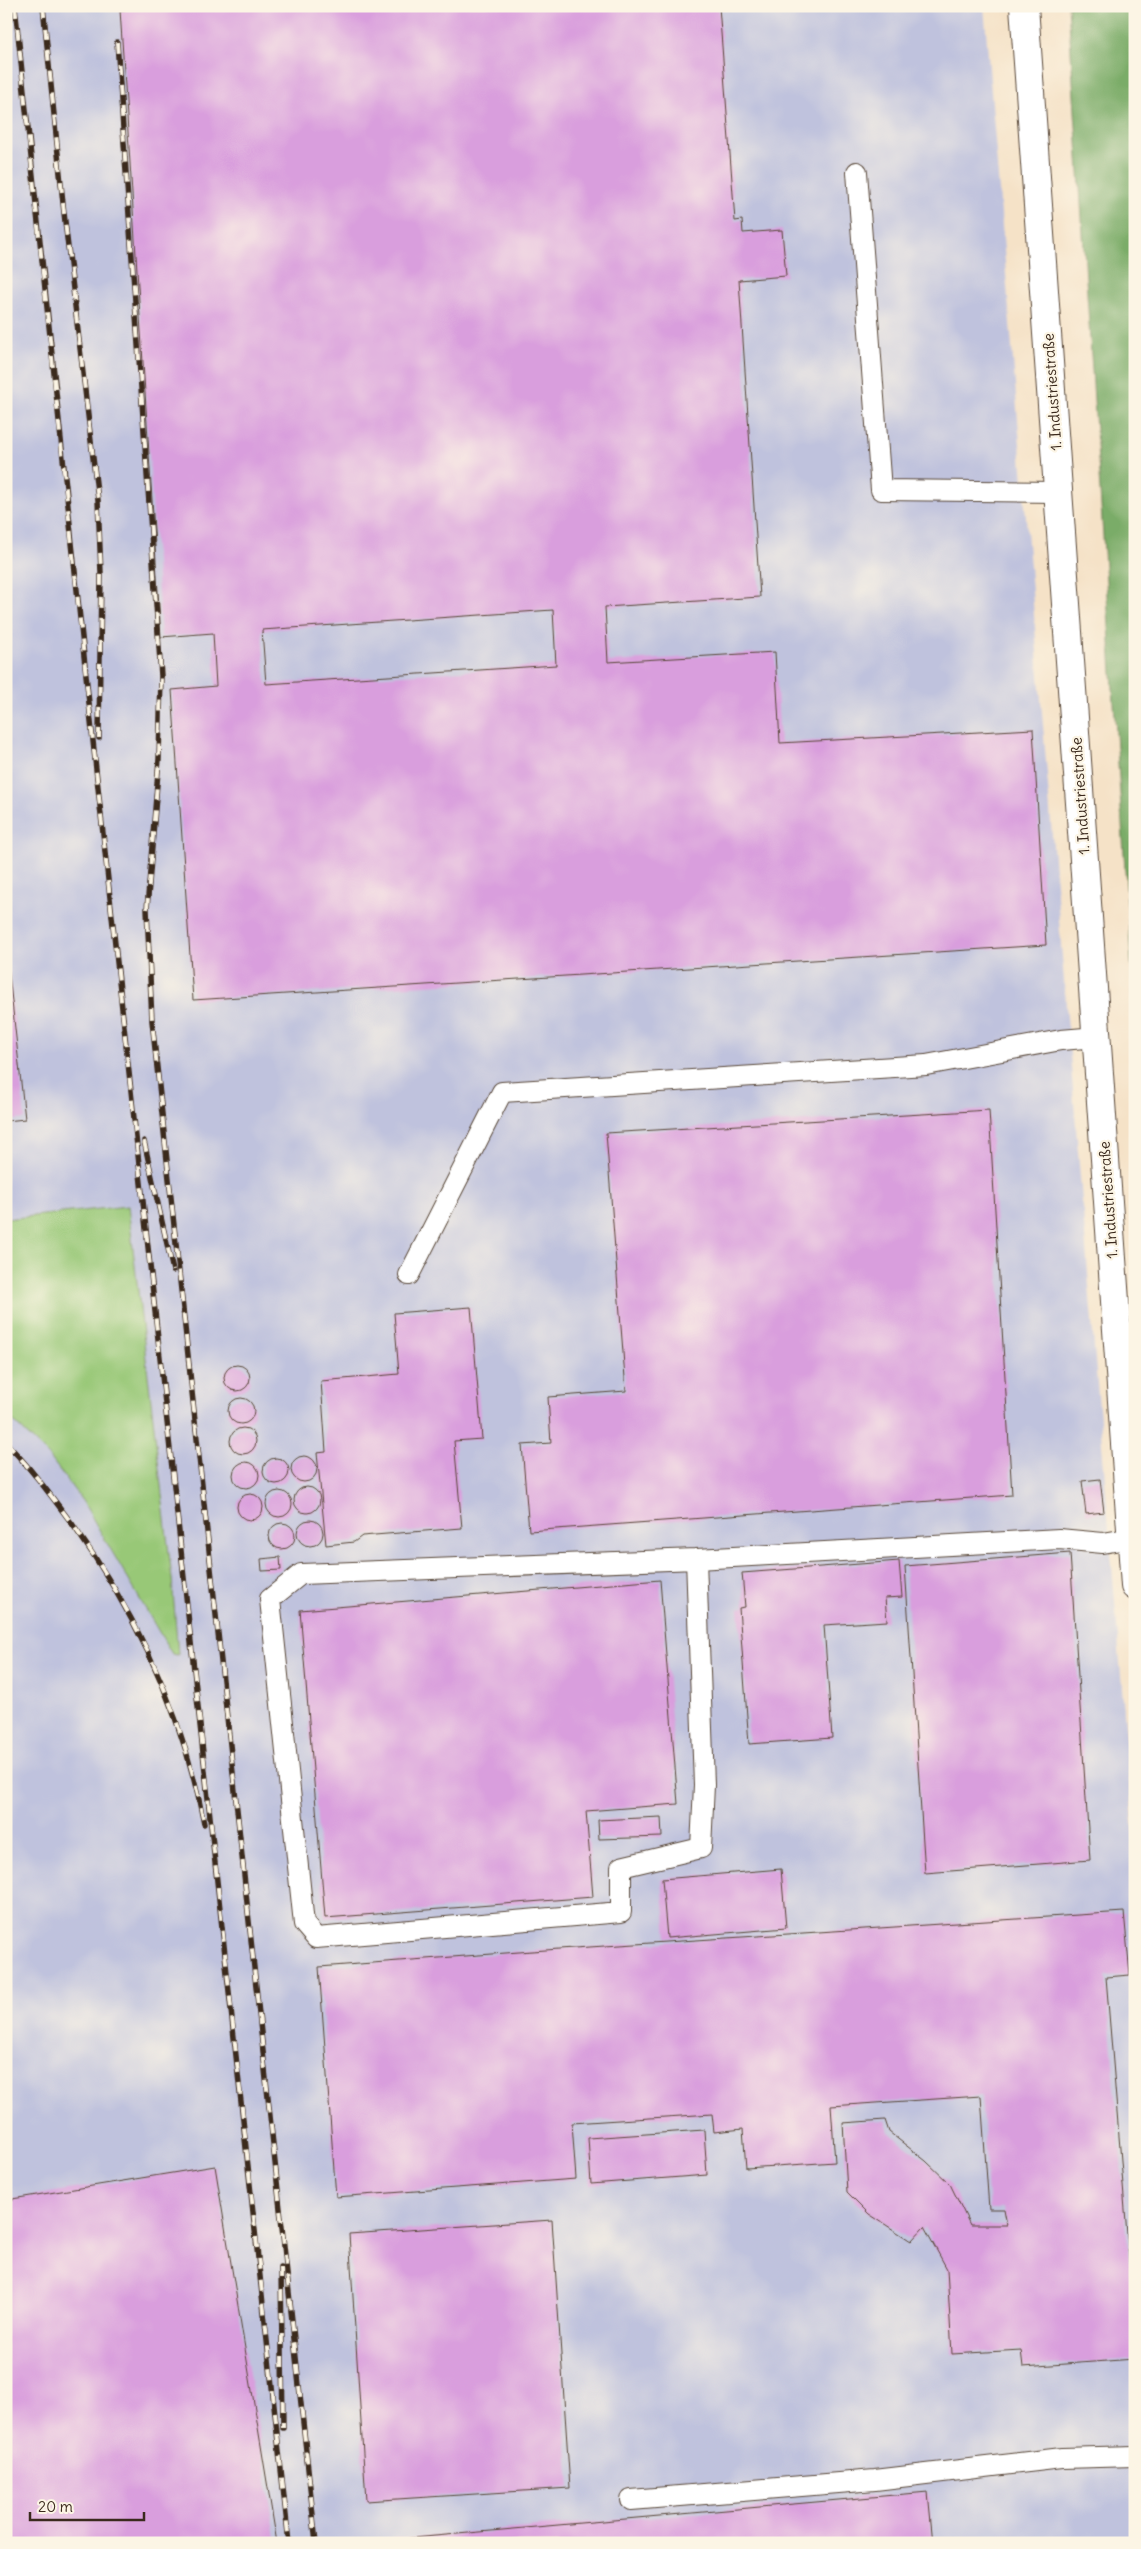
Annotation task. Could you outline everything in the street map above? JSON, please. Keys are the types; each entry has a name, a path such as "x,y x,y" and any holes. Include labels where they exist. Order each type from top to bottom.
{"street":[{"name":"1. Industriestraße","path":"1024,6 1135,1586"}],"lane":[{"path":"857,172 881,490 1058,492"},
{"path":"409,1275 502,1092 926,1065 1061,1040 1096,1038"},
{"path":"696,1559 704,1785 702,1848 621,1867 621,1912 316,1938 304,1924 270,1599 301,1574 696,1559 1060,1538 1103,1543 1132,1538"},
{"path":"630,2500 875,2480 1062,2458 1135,2456"}],"shaded area":[{"path":"6,6 984,6 1135,1846 1135,2543 6,2543"}],"green space":[{"path":"1068,6 1135,6 1135,1021"},
{"path":"128,1206 172,1579 178,1655 172,1654 83,1502 49,1456 6,1414 6,1219"}],"building":[{"path":"173,6 719,6 735,221 742,220 743,233 782,230 786,276 739,280 760,597 605,607 608,662 775,652 780,743 1033,729 1046,945 193,1000 172,690 216,686 213,633 161,637 120,10","holes":["553,610 556,665 266,684 262,630"]},
{"path":"6,947 25,1119 6,1121"},
{"path":"989,1110 1012,1495 529,1531 522,1445 551,1443 548,1397 626,1391 606,1133"},
{"path":"471,1307 482,1439 454,1441 462,1528 362,1536 354,1542 326,1545 317,1453 326,1452 321,1381 399,1374 394,1313"},
{"path":"237,1365 246,1369 250,1378 246,1387 237,1391 228,1387 224,1378 228,1369"},
{"path":"241,1398 250,1402 254,1411 250,1420 241,1424 232,1420 228,1411 232,1402"},
{"path":"243,1428 252,1432 256,1441 252,1450 243,1454 234,1450 230,1441 234,1432"},
{"path":"304,1456 313,1460 317,1469 313,1478 304,1482 295,1478 291,1469 295,1460"},
{"path":"276,1458 285,1462 289,1471 285,1480 276,1484 267,1480 263,1471 267,1462"},
{"path":"246,1462 255,1466 259,1475 255,1484 246,1488 237,1484 233,1475 237,1466"},
{"path":"1100,1479 1104,1512 1086,1514 1082,1481"},
{"path":"307,1487 316,1491 320,1500 316,1509 307,1513 298,1509 294,1500 298,1491"},
{"path":"279,1491 288,1495 292,1504 288,1513 279,1517 270,1513 266,1504 270,1495"},
{"path":"250,1494 259,1498 263,1507 259,1516 250,1520 241,1516 237,1507 241,1498"},
{"path":"310,1520 319,1524 323,1533 319,1542 310,1546 301,1542 297,1533 301,1524"},
{"path":"282,1523 291,1527 295,1536 291,1545 282,1549 273,1545 269,1536 273,1527"},
{"path":"1070,1553 1090,1860 925,1873 905,1566"},
{"path":"280,1557 281,1570 262,1571 261,1559"},
{"path":"899,1561 902,1597 885,1598 887,1621 824,1625 832,1738 749,1744 739,1608 745,1607 742,1573"},
{"path":"660,1580 678,1804 586,1811 593,1897 325,1918 300,1610"},
{"path":"661,1817 662,1837 599,1839 598,1820"},
{"path":"781,1869 786,1928 667,1938 662,1879"},
{"path":"1124,1912 1130,1975 1106,1977 1135,2332 1135,2359 1023,2367 1021,2350 952,2354 947,2269 924,2227 911,2241 869,2214 847,2192 843,2123 885,2120 889,2132 926,2161 950,2184 970,2225 1007,2225 1004,2209 989,2209 981,2096 831,2106 835,2162 746,2168 743,2129 714,2132 712,2114 572,2123 576,2179 336,2197 319,1967 559,1949"},
{"path":"704,2130 707,2175 591,2184 588,2138"},
{"path":"215,2166 277,2543 6,2543 6,2200"},
{"path":"552,2220 570,2488 366,2501 349,2234"},
{"path":"928,2492 933,2543 379,2543 379,2541"}],"railway":[{"path":"15,6 116,957 289,2543"},
{"path":"43,6 64,213 98,500 101,573 99,738"},
{"path":"117,42 161,676 159,759 147,909 152,1021 316,2543"},
{"path":"144,1141 173,1271"},
{"path":"6,1443 33,1473 73,1525 118,1595 137,1631 155,1667 184,1744 204,1824"},
{"path":"281,2268 283,2428"}]}
